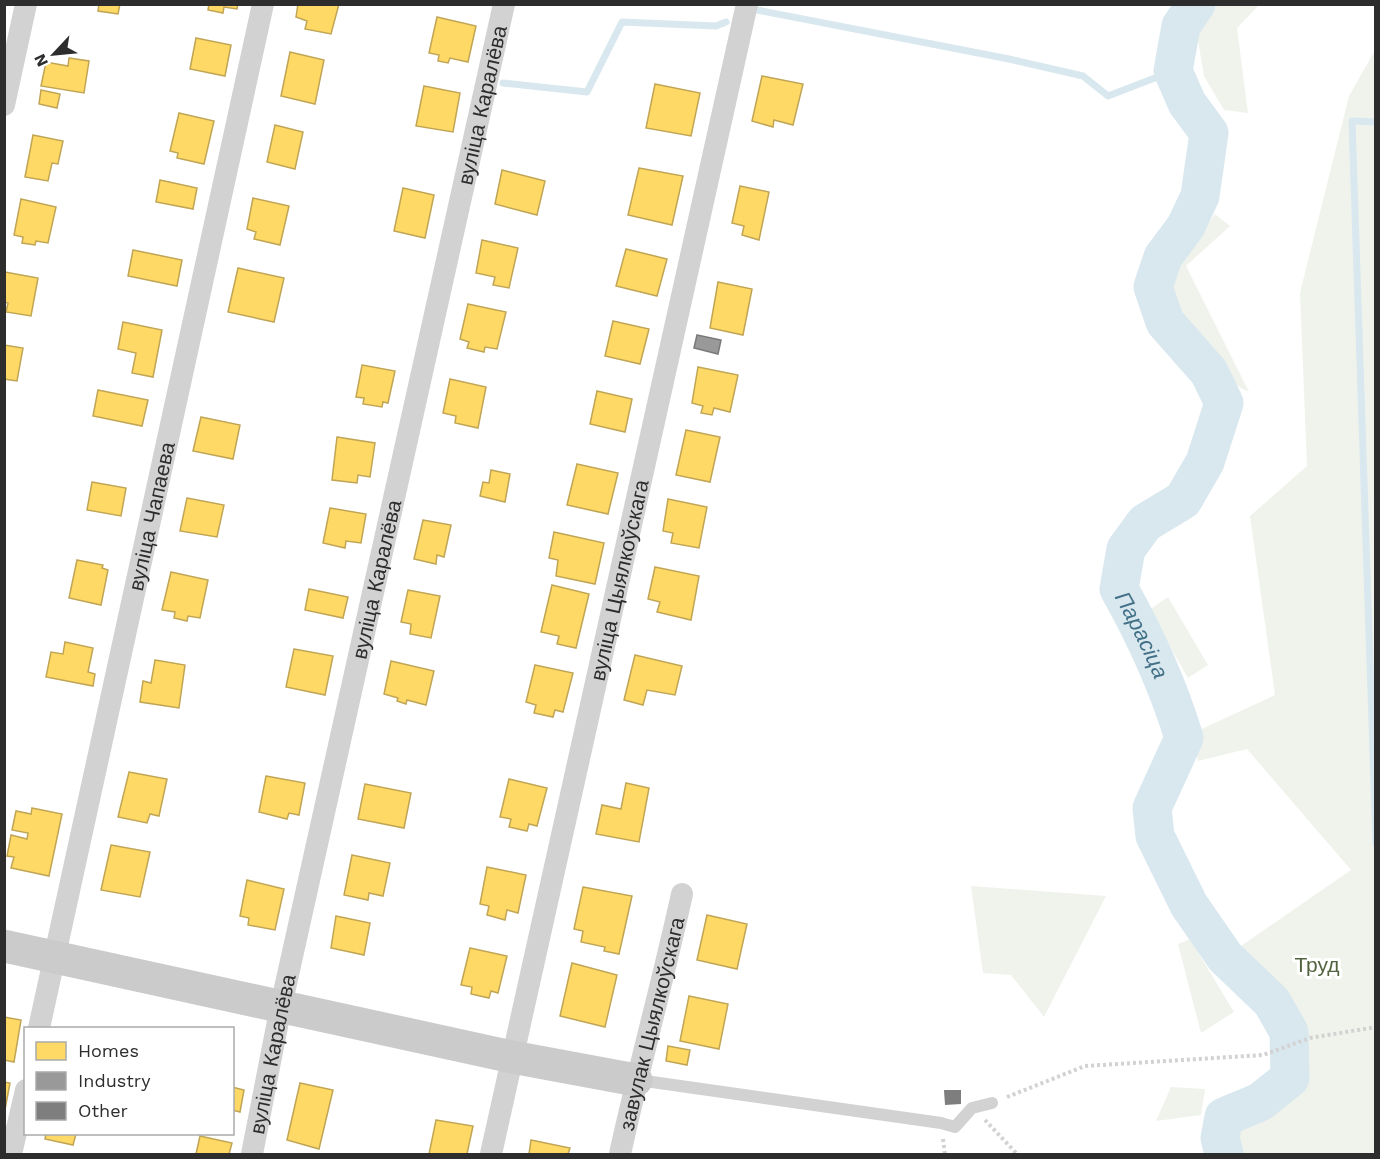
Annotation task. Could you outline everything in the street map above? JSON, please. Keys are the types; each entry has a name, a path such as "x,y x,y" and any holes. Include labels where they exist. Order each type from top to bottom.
{"street":[{"path":"4,105 26,4"},
{"name":"вуліца Чапаева","path":"39,1027 263,4"},
{"name":"вуліца Каралёва","path":"252,1155 281,1006 504,4"},
{"name":"вуліца Цыялкоўскага","path":"490,1155 747,4"},
{"name":"завулак Цыялкоўскага","path":"620,1155 682,894"},
{"path":"4,946 512,1057 636,1080"},
{"path":"11,1155 24,1099"}],"lane":[{"path":"636,1080 955,1127 972,1108 992,1103"}],"path":[{"path":"992,1103 1085,1066 1263,1056 1310,1038 1376,1027"},
{"path":"972,1108 1017,1155"}],"green space":[{"path":"1214,5 1259,5 1237,28 1248,113 1224,110 1204,76 1196,29"},
{"name":"Труд","path":"1375,50 1375,1154 1224,1154 1220,1138 1224,1117 1260,1102 1290,1077 1289,1032 1272,1002 1225,957 1351,870 1247,749 1198,761 1193,733 1275,695 1250,516 1307,466 1300,293 1349,96"},
{"path":"1215,214 1230,226 1186,266 1249,392 1230,382 1164,285"},
{"path":"1168,597 1208,665 1188,678 1149,610"},
{"path":"971,886 1106,896 1044,1017 1011,975 983,973"},
{"path":"1190,939 1234,1012 1201,1033 1178,944"},
{"path":"1171,1087 1205,1089 1201,1115 1156,1121"}],"building: Homes":[{"path":"99,4 120,4 118,14 98,11"},
{"path":"209,4 238,4 237,9 224,7 223,13 208,10"},
{"path":"298,4 339,4 331,34 305,29 307,21 296,17"},
{"path":"437,17 476,26 468,62 450,58 448,63 438,61 439,55 429,53"},
{"path":"196,38 231,45 225,76 190,69"},
{"path":"290,52 324,60 315,104 281,96"},
{"path":"69,58 89,61 84,93 41,86 46,62 68,66"},
{"path":"762,76 803,84 793,125 774,120 773,127 752,121"},
{"path":"655,84 700,93 691,136 646,128"},
{"path":"424,86 460,93 453,132 416,126"},
{"path":"41,90 60,94 57,108 39,104"},
{"path":"179,113 214,121 204,164 177,158 178,153 170,151"},
{"path":"275,125 303,132 295,169 267,162"},
{"path":"33,135 63,141 58,164 52,163 48,181 25,177"},
{"path":"639,168 683,176 672,225 628,215"},
{"path":"502,170 545,181 537,215 495,204"},
{"path":"160,180 197,188 193,209 156,202"},
{"path":"740,186 769,192 759,240 742,235 744,226 732,223"},
{"path":"403,188 434,195 425,238 394,231"},
{"path":"253,198 289,206 280,245 254,239 256,232 247,229"},
{"path":"21,199 56,207 48,243 36,241 35,245 22,243 23,237 14,235"},
{"path":"482,240 518,248 509,288 493,285 495,277 476,273"},
{"path":"626,249 667,259 657,296 616,286"},
{"path":"133,250 182,260 177,286 128,276"},
{"path":"238,268 284,278 274,322 228,312"},
{"path":"5,272 38,278 31,316 6,312 8,303 4,302"},
{"path":"718,282 752,289 743,335 710,328"},
{"path":"468,304 506,312 497,349 485,347 484,352 467,348 469,342 460,339"},
{"path":"613,321 649,329 640,364 605,356"},
{"path":"123,322 162,330 153,377 132,373 136,353 118,349"},
{"path":"4,345 23,348 17,381 4,379"},
{"path":"362,365 395,371 388,403 383,402 382,407 363,404 364,398 356,397"},
{"path":"698,367 738,375 730,412 714,408 712,415 701,413 703,406 692,403"},
{"path":"450,379 486,387 478,428 455,423 456,416 443,413"},
{"path":"98,390 148,400 142,426 93,416"},
{"path":"597,391 632,399 625,432 590,424"},
{"path":"201,417 240,425 233,459 193,451"},
{"path":"686,430 720,437 710,482 676,475"},
{"path":"337,437 375,443 370,477 358,475 357,483 332,480"},
{"path":"577,464 618,473 608,514 567,505"},
{"path":"491,470 510,474 505,502 480,496 483,482 489,483"},
{"path":"92,482 126,488 121,516 87,510"},
{"path":"187,498 224,505 217,537 180,531"},
{"path":"668,499 707,507 699,548 671,543 673,533 663,531"},
{"path":"330,508 366,514 361,543 346,541 345,548 323,543"},
{"path":"423,520 451,525 444,557 437,555 436,564 414,559"},
{"path":"554,532 604,543 595,584 556,576 558,560 549,558"},
{"path":"77,560 103,565 102,568 108,570 101,605 69,598"},
{"path":"655,567 699,576 691,620 657,612 660,602 648,599"},
{"path":"171,572 208,580 200,618 188,616 187,621 174,618 175,612 162,610"},
{"path":"552,585 589,594 576,648 557,644 559,636 541,632"},
{"path":"309,589 348,597 343,618 305,610"},
{"path":"408,590 440,596 431,638 410,634 411,624 401,622"},
{"path":"65,642 93,648 88,672 95,674 93,686 46,677 51,652 63,654"},
{"path":"294,649 333,656 325,695 286,687"},
{"path":"635,655 682,666 675,695 647,690 643,705 624,700"},
{"path":"155,660 185,665 179,708 140,702 143,681 151,683"},
{"path":"391,661 434,671 426,705 407,700 406,704 397,701 398,698 384,694"},
{"path":"535,665 573,673 563,712 555,710 553,717 534,713 536,705 526,702"},
{"path":"129,772 167,779 159,816 150,814 147,823 118,817"},
{"path":"266,776 305,783 299,815 289,813 287,819 259,812"},
{"path":"509,779 547,788 537,826 529,824 527,831 509,827 511,819 500,817"},
{"path":"626,783 649,788 639,842 596,834 602,805 621,809"},
{"path":"365,784 411,793 404,828 358,819"},
{"path":"32,808 62,814 49,876 11,868 14,857 7,856 11,835 27,839 28,833 12,830 16,811 31,814"},
{"path":"111,845 150,852 140,897 101,890"},
{"path":"352,855 390,863 383,896 369,893 368,900 344,895"},
{"path":"487,867 526,875 518,913 507,910 505,920 487,915 489,906 480,904"},
{"path":"247,880 284,889 275,930 248,925 249,918 240,916"},
{"path":"583,887 632,896 619,954 604,951 605,947 581,942 583,931 574,929"},
{"path":"707,915 747,924 737,969 697,960"},
{"path":"336,916 370,923 364,955 331,948"},
{"path":"470,948 507,956 498,993 491,991 489,998 471,994 472,987 461,985"},
{"path":"572,963 617,975 605,1027 560,1016"},
{"path":"689,996 728,1004 719,1049 680,1041"},
{"path":"4,1017 21,1020 14,1062 4,1060"},
{"path":"668,1046 690,1050 687,1065 666,1061"},
{"path":"4,1082 10,1083 4,1115"},
{"path":"300,1083 333,1090 319,1149 287,1140"},
{"path":"234,1088 244,1090 240,1112 234,1110"},
{"path":"436,1120 473,1126 467,1154 429,1154"},
{"path":"46,1135 76,1135 73,1145 45,1139"},
{"path":"200,1136 232,1143 229,1154 196,1154"},
{"path":"531,1140 570,1148 568,1154 529,1154"}],"building: Industry":[{"path":"697,335 721,340 718,354 694,348"}],"building: Other":[{"path":"944,1090 961,1090 961,1104 945,1105"}],"waterway":[{"name":"Парасіца","path":"1196,4 1181,26 1173,71 1187,103 1209,133 1200,196 1186,226 1163,257 1153,287 1165,322 1209,372 1224,403 1205,462 1183,500 1145,523 1126,549 1119,589 1156,662 1184,738 1152,808 1155,836 1189,905 1225,957 1272,1002 1289,1032 1290,1078 1260,1102 1224,1117 1220,1138 1224,1154"},
{"path":"757,10 1009,59 1083,76 1108,96 1173,71"},
{"path":"503,83 587,92 622,22 716,26 726,22"},
{"path":"1376,122 1352,121 1376,844"}]}
